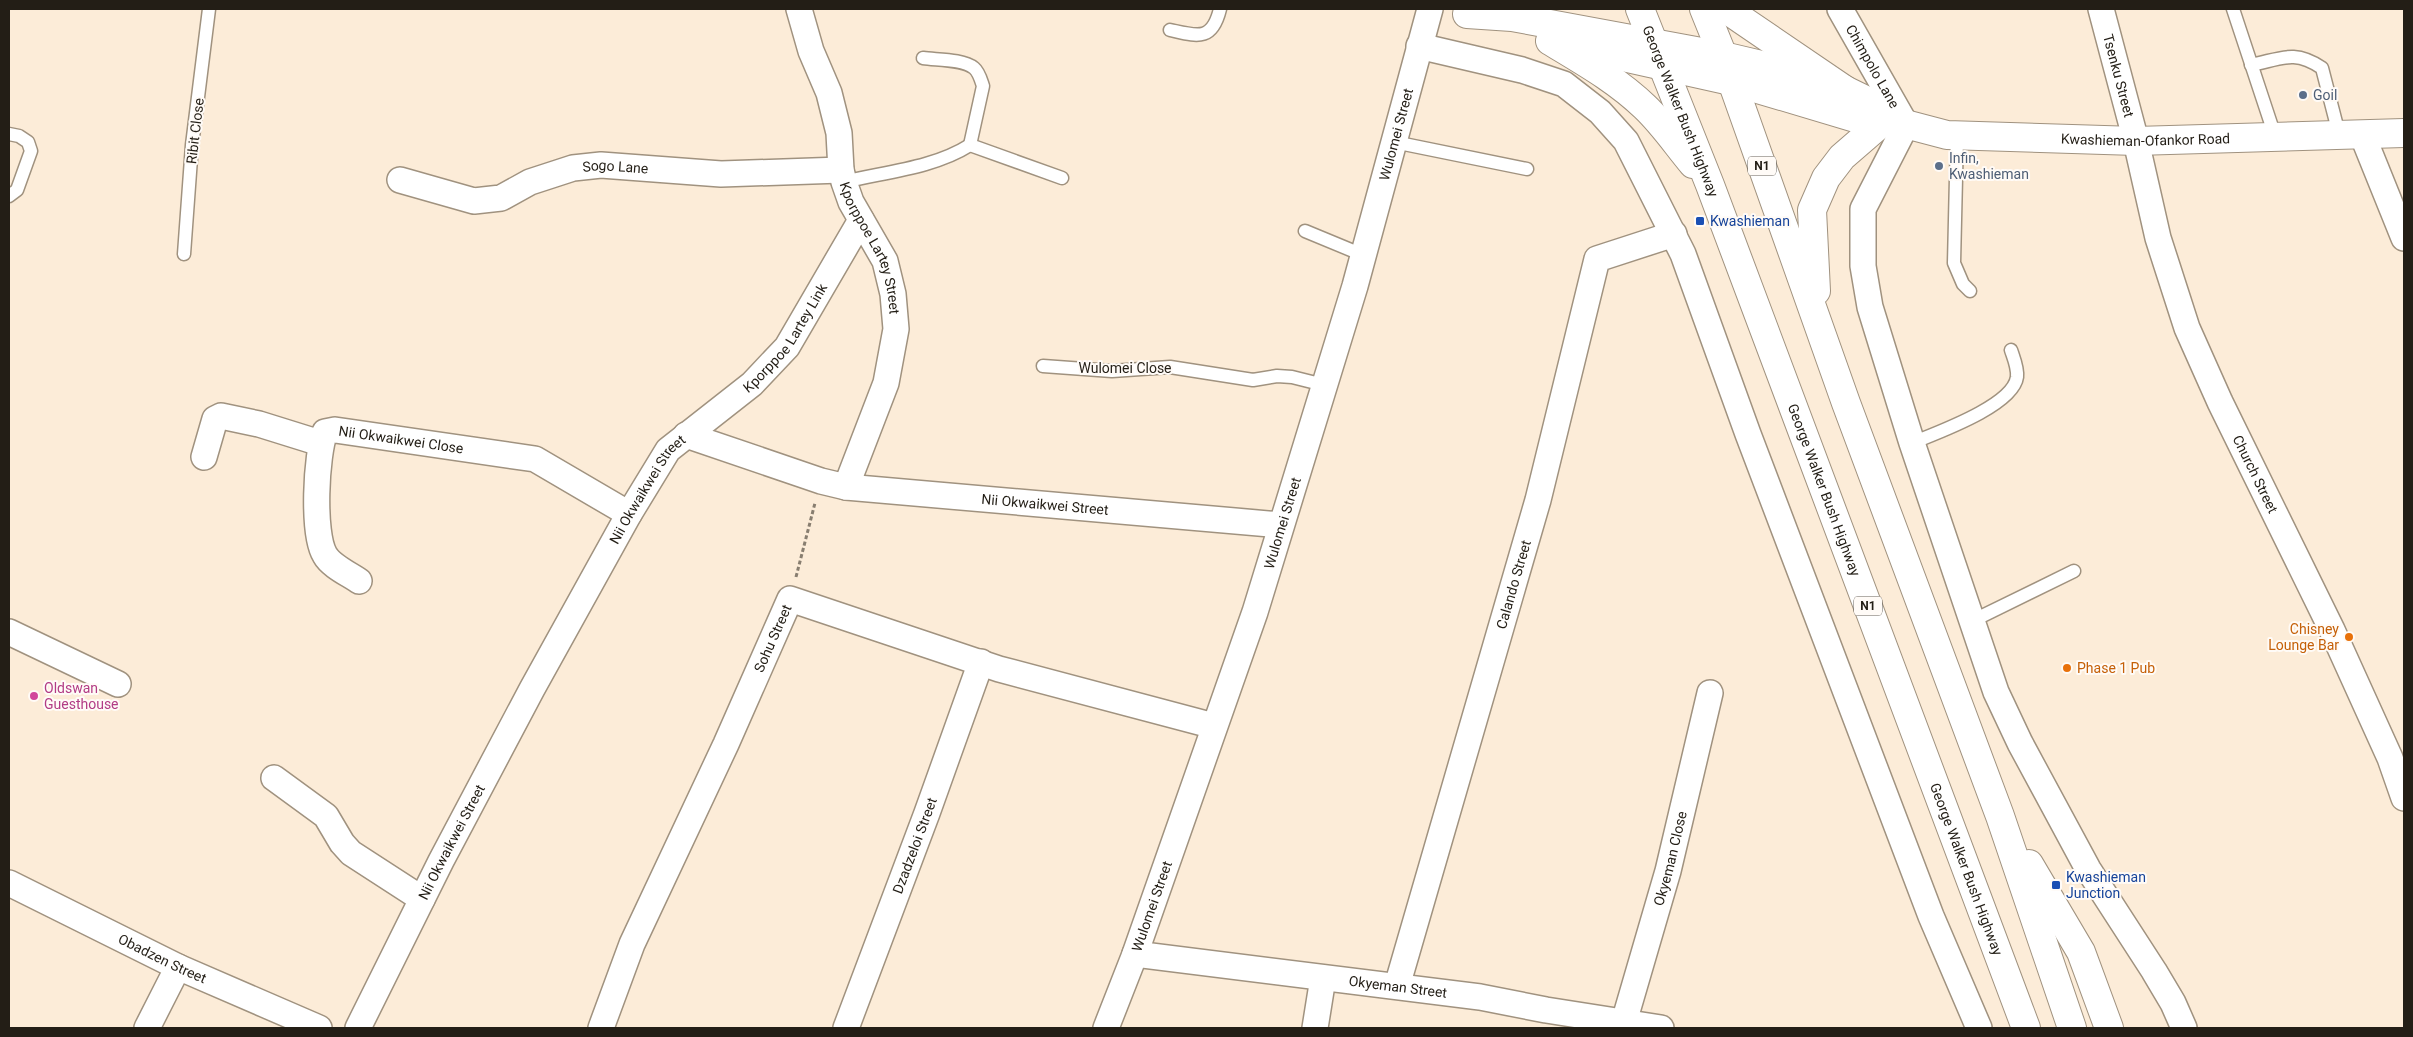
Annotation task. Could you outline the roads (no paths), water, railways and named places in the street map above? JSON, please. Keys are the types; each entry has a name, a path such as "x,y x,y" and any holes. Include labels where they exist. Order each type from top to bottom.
{"main road":[{"name":"George Walker Bush Highway","path":"1640,9 1710,185 2026,1028"},
{"name":"N1","path":"1704,9 1727,68 1923,613 2000,816 2072,1028"},
{"path":"1726,9 1845,90"},
{"name":"Kwashieman-Ofankor Road","path":"1473,11 1508,32 1550,41 1657,54"},
{"name":"Kwashieman-Ofankor Road","path":"1473,11 1512,17 1657,54 1727,68 1804,75 1845,90 1884,109 1892,123"},
{"path":"1550,41 1598,70 1631,94 1647,109 1710,185"},
{"name":"Kwashieman-Ofankor Road","path":"1727,68 1892,123 1930,132 1957,135 2136,141 2404,132"},
{"path":"1818,325 1812,210 1826,178 1842,157 1892,123"},
{"path":"2000,816 2080,952 2109,1028"}],"street":[{"name":"Kporppoe Lartey Street","path":"799,9 811,51 829,93 839,133 842,176 851,202 885,261 893,294 896,329 886,382 846,487"},
{"name":"Wulomei Street","path":"1106,1028 1135,954 1255,612 1363,255 1430,9"},
{"name":"Chimpolo Lane","path":"1840,9 1892,123"},
{"name":"Tsenku Street","path":"2101,9 2136,141"},
{"path":"1420,46 1522,70 1564,84 1600,112 1626,141 1674,234 1931,916 1979,1028"},
{"path":"1892,123 1863,209 1862,266 1870,307 1912,443 1996,692 2020,743 2088,869 2169,995 2184,1028"},
{"path":"2351,134 2404,238"},
{"name":"Church Street","path":"2136,141 2158,238 2187,328 2220,402 2332,630 2390,758 2404,798"},
{"name":"Sogo Lane","path":"400,180 474,201 501,198 530,182 573,168 600,165 721,174 842,176"},
{"name":"Kporppoe Lartey Link","path":"686,435 752,384 787,347 861,220"},
{"name":"Calando Street","path":"1397,986 1538,500 1597,259 1674,234"},
{"path":"204,457 216,419 221,416 259,424 320,443"},
{"name":"Nii Okwaikwei Close","path":"359,581 325,556 320,537 316,508 320,443 325,432 335,430 535,459 629,514"},
{"name":"Nii Okwaikwei Street","path":"358,1028 422,899 532,689 629,514 668,450 686,435 821,481 846,487 1281,525"},
{"name":"Sohu Street","path":"600,1028 632,944 726,744 790,599 999,669 1214,726"},
{"path":"9,632 118,684"},
{"name":"Dzadzeloi Street","path":"846,1028 927,813 981,662"},
{"name":"Okyeman Close","path":"1624,1022 1668,871 1710,693"},
{"path":"274,778 326,816 350,853 422,899"},
{"name":"Obadzen Street","path":"9,883 178,967 319,1028"},
{"name":"Okyeman Street","path":"1135,954 1480,997 1544,1019 1624,1022 1661,1028"},
{"path":"147,1028 178,967"},
{"path":"1315,1028 1323,978"}],"lane":[{"name":"Ribit Close","path":"184,254 192,145 209,9"},
{"path":"1170,30 1199,36 1208,32 1217,23 1220,9"},
{"path":"2233,9 2275,136"},
{"path":"2251,65 2297,56 2311,61 2322,68 2351,134"},
{"path":"923,58 962,63 974,68 980,77 983,86 970,145 1062,178"},
{"path":"9,134 18,136 28,142 31,151 18,190 9,196"},
{"path":"1957,135 1954,263 1963,284 1970,291"},
{"path":"1394,142 1527,169"},
{"name":"Sogo Lane","path":"842,176 932,161 960,151 970,145"},
{"path":"1305,231 1363,255"},
{"path":"1912,443 1978,415 2003,396 2017,378 2011,350"},
{"name":"Wulomei Close","path":"1043,366 1112,371 1170,367 1253,380 1277,376 1292,377 1324,385"},
{"path":"1972,621 2074,571"}],"place":[{"name":"Goil","path":"2303,95"},
{"name":"Infin, Kwashieman","path":"1939,166"},
{"name":"Kwashieman","path":"1700,221"},
{"name":"Chisney Lounge Bar","path":"2349,637"},
{"name":"Phase 1 Pub","path":"2067,668"},
{"name":"Oldswan Guesthouse","path":"34,696"},
{"name":"Kwashieman Junction","path":"2056,885"}]}
